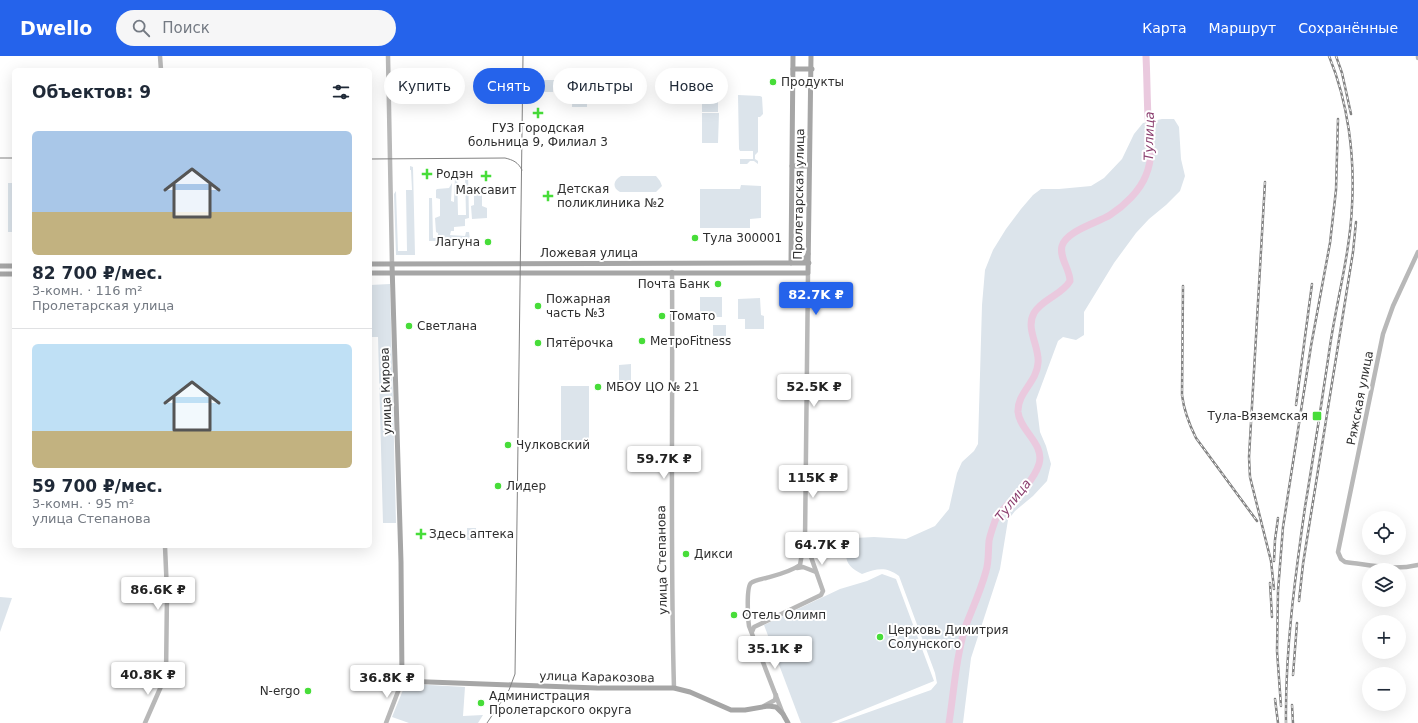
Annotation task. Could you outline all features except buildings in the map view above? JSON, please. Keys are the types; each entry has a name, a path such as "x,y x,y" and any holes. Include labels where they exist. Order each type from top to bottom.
{"main road":[{"name":"Пролетарская улица","path":"792,263 793,56"},
{"name":"Пролетарская улица","path":"808,273 811,56"},
{"path":"793,69 812,69"},
{"path":"792,166 809,166"},
{"path":"791,253 795,259 798,260 804,259 809,254"},
{"name":"Ложевая улица","path":"372,264 672,262 808,263"},
{"name":"улица Степанова","path":"672,262 672,272"},
{"path":"585,263 585,272"},
{"name":"улица Кирова","path":"392,264 401,562 402,681"},
{"path":"0,266 12,266"},
{"name":"Ложевая улица","path":"372,273 808,273"},
{"path":"0,274 12,274"},
{"name":"улица Каракозова","path":"402,681 597,688 674,688 690,692 731,710 745,710 764,706"},
{"path":"764,706 776,707 783,714 788,723"}],"street":[{"path":"160,56 161,68"},
{"name":"улица Кирова","path":"388,56 392,264"},
{"name":"Ряжская улица","path":"1418,252 1393,306 1383,334 1338,552 1341,559 1345,562 1379,568 1396,568 1418,565"},
{"name":"улица Степанова","path":"672,272 672,543 674,688"},
{"name":"Пролетарская улица","path":"752,632 754,627 821,596 822,592 805,540 808,273"},
{"path":"797,568 802,562 805,540"},
{"path":"145,723 166,676 167,593 165,548"},
{"path":"783,714 749,626 749,591 751,583 797,568 803,567 816,572"},
{"name":"улица Кирова","path":"386,723 402,681"},
{"path":"764,706 774,700 776,695"}],"shaded area":[{"path":"545,80 553,80 553,92 545,92"},
{"path":"738,95 762,97 763,114 758,117 758,152 755,155 755,159 758,161 758,164 754,161 750,161 747,164 740,164 740,159 753,159 753,151 740,151 739,149"},
{"path":"572,104 587,104 587,107 572,107"},
{"path":"702,104 718,104 718,112 702,112"},
{"path":"702,113 719,113 718,143 702,143"},
{"path":"1162,119 1174,119 1179,127 1181,159 1185,176 1180,191 1136,233 1114,263 1084,312 1084,335 1076,340 1063,337 1058,341 1036,400 1040,432 1051,464 1047,481 1033,496 1015,511 1008,520 1000,569 971,658 963,723 838,723 931,690 937,683 935,673 899,576 881,569 862,574 851,567 846,559 846,554 855,538 874,537 906,539 935,526 949,509 957,473 962,462 974,451 978,444 982,305 985,270 993,250 1006,229 1033,195 1041,189 1091,186 1104,178 1122,159 1134,134 1143,123"},
{"path":"410,166 413,167 415,255 396,255 394,194 396,191 398,251 407,251 406,190 412,190"},
{"path":"457,172 458,215 466,215 465,172 468,172 469,218 465,219 465,226 454,227 454,231 451,231 450,235 465,236 466,232 469,232 470,240 429,241 429,198 432,198 433,238 438,238 435,218 440,216 440,199 436,198 436,190 449,188 452,183 451,201 454,202 455,176"},
{"path":"621,176 656,176 662,186 656,192 620,192 614,184"},
{"path":"8,183 12,183 12,232 8,232"},
{"path":"741,185 761,186 761,218 750,219 750,228 700,228 700,189 740,189"},
{"path":"486,187 486,193 482,194 482,206 487,208 487,218 472,219 471,206 474,205 474,194 471,193 471,188"},
{"path":"390,284 396,523 383,523 378,337 372,337 372,285"},
{"path":"700,297 722,297 722,317 704,317 700,312"},
{"path":"760,298 761,315 764,316 764,329 745,329 745,319 738,319 738,299"},
{"path":"713,325 726,325 726,336 713,336"},
{"path":"631,364 631,385 619,385 619,365"},
{"path":"561,386 589,386 589,442 561,442"},
{"path":"467,528 476,528 476,540 467,540"},
{"path":"882,574 896,579 934,681 831,723 801,723 764,625 840,589 867,581"},
{"path":"0,597 12,598 0,632"},
{"path":"411,684 465,687 463,716 483,715 478,723 409,723 392,717 403,690"}],"waterway":[{"name":"Тулица","path":"949,723 960,649 966,625 987,568 989,541 995,521 1001,512 1030,481 1039,464 1039,450 1023,425 1018,412 1021,399 1037,370 1038,357 1032,332 1032,319 1038,308 1062,290 1070,281 1061,250 1065,241 1069,236 1110,215 1121,207 1140,187 1146,175 1151,154 1146,56"}],"tram line":[{"path":"487,723 509,690 515,674 523,56"},
{"path":"0,158 12,158"},
{"path":"372,159 505,158 515,162 522,170"}],"railway":[{"path":"1286,723 1287,669 1291,615 1305,507 1351,224 1353,187 1349,130 1341,92 1329,56"},
{"path":"1336,56 1342,73 1351,114"},
{"path":"1281,706 1277,651 1278,591 1283,527 1311,346 1330,243 1336,190 1338,119"},
{"path":"1265,182 1249,457 1250,477 1271,561 1274,589"},
{"path":"1299,601 1303,564 1353,252 1356,222"},
{"path":"1296,405 1312,284"},
{"path":"1183,286 1182,395 1187,417 1196,438 1257,521"},
{"path":"1274,561 1278,518"},
{"path":"1270,583 1272,617"},
{"path":"1293,675 1297,623"},
{"path":"1275,699 1278,723"},
{"path":"1292,705 1293,723"}],"place":[{"name":"Продукты","path":"773,82"},
{"name":"ГУЗ Городская больница 9, Филиал 3","path":"538,113"},
{"name":"Родэн","path":"427,174"},
{"name":"Максавит","path":"486,176"},
{"name":"Детская поликлиника №2","path":"548,196"},
{"name":"Тула 300001","path":"695,238"},
{"name":"Лагуна","path":"488,242"},
{"name":"Почта Банк","path":"718,284"},
{"name":"Пожарная часть №3","path":"538,306"},
{"name":"Томато","path":"662,316"},
{"name":"Светлана","path":"409,326"},
{"name":"МетроFitness","path":"642,341"},
{"name":"Пятёрочка","path":"538,343"},
{"name":"МБОУ ЦО № 21","path":"598,387"},
{"name":"Тула-Вяземская","path":"1317,416"},
{"name":"Чулковский","path":"508,445"},
{"name":"Лидер","path":"498,486"},
{"name":"Здесь аптека","path":"421,534"},
{"name":"Дикси","path":"686,554"},
{"name":"Отель Олимп","path":"734,615"},
{"name":"Церковь Димитрия Солунского","path":"880,637"},
{"name":"N-ergo","path":"308,691"},
{"name":"Администрация Пролетарского округа","path":"481,703"}]}
